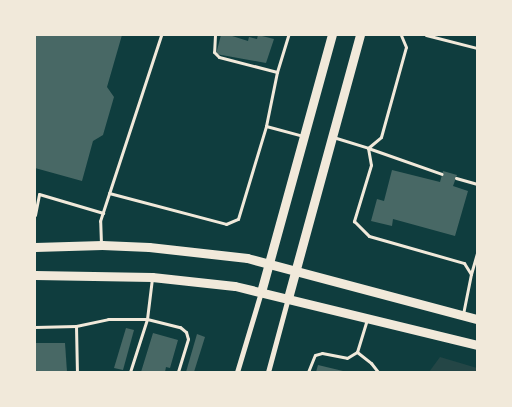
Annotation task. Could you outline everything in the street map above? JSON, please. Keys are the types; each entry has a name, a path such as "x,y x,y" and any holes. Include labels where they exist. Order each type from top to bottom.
{"main road":[{"path":"261,292 332,35"},
{"path":"288,298 360,35"},
{"path":"35,247 102,245 172,248 248,258 477,319"},
{"path":"35,275 152,277 235,286 477,345"}],"street":[{"path":"237,372 261,292"},
{"path":"268,372 288,298"}],"lane":[{"path":"102,245 100,220 161,35"},
{"path":"215,35 214,52 219,57 277,72"},
{"path":"109,193 226,224 238,219 266,126 277,72 288,35"},
{"path":"368,148 381,137 406,47 401,35"},
{"path":"426,35 477,48"},
{"path":"266,126 304,136"},
{"path":"332,136 442,174"},
{"path":"368,148 371,165 354,221 369,236 464,262 471,274"},
{"path":"456,178 477,184"},
{"path":"35,215 37,194 103,213"},
{"path":"463,314 477,252"},
{"path":"130,372 147,319 152,277"},
{"path":"308,372 315,355 322,352 347,358 357,352 368,317"},
{"path":"35,327 76,326 108,319 147,319 180,327 186,332 188,338 178,372"},
{"path":"76,326 77,372"},
{"path":"357,352 378,372"}],"shaded area":[{"path":"440,357 477,368 477,372 429,372"}],"building":[{"path":"35,35 122,35 107,87 114,97 103,135 93,141 82,181 35,168"},
{"path":"221,35 229,35 248,41 249,37 257,39 258,35 274,39 266,63 216,54"},
{"path":"392,170 440,182 443,171 457,175 453,186 468,191 455,236 393,219 392,226 371,221 377,199 384,201"},
{"path":"126,328 134,330 123,370 114,368"},
{"path":"153,333 178,340 170,368 166,367 165,372 141,372"},
{"path":"197,334 205,337 194,372 186,372"},
{"path":"35,343 65,343 67,372 35,372"},
{"path":"318,365 343,371 343,372 316,372"}]}
